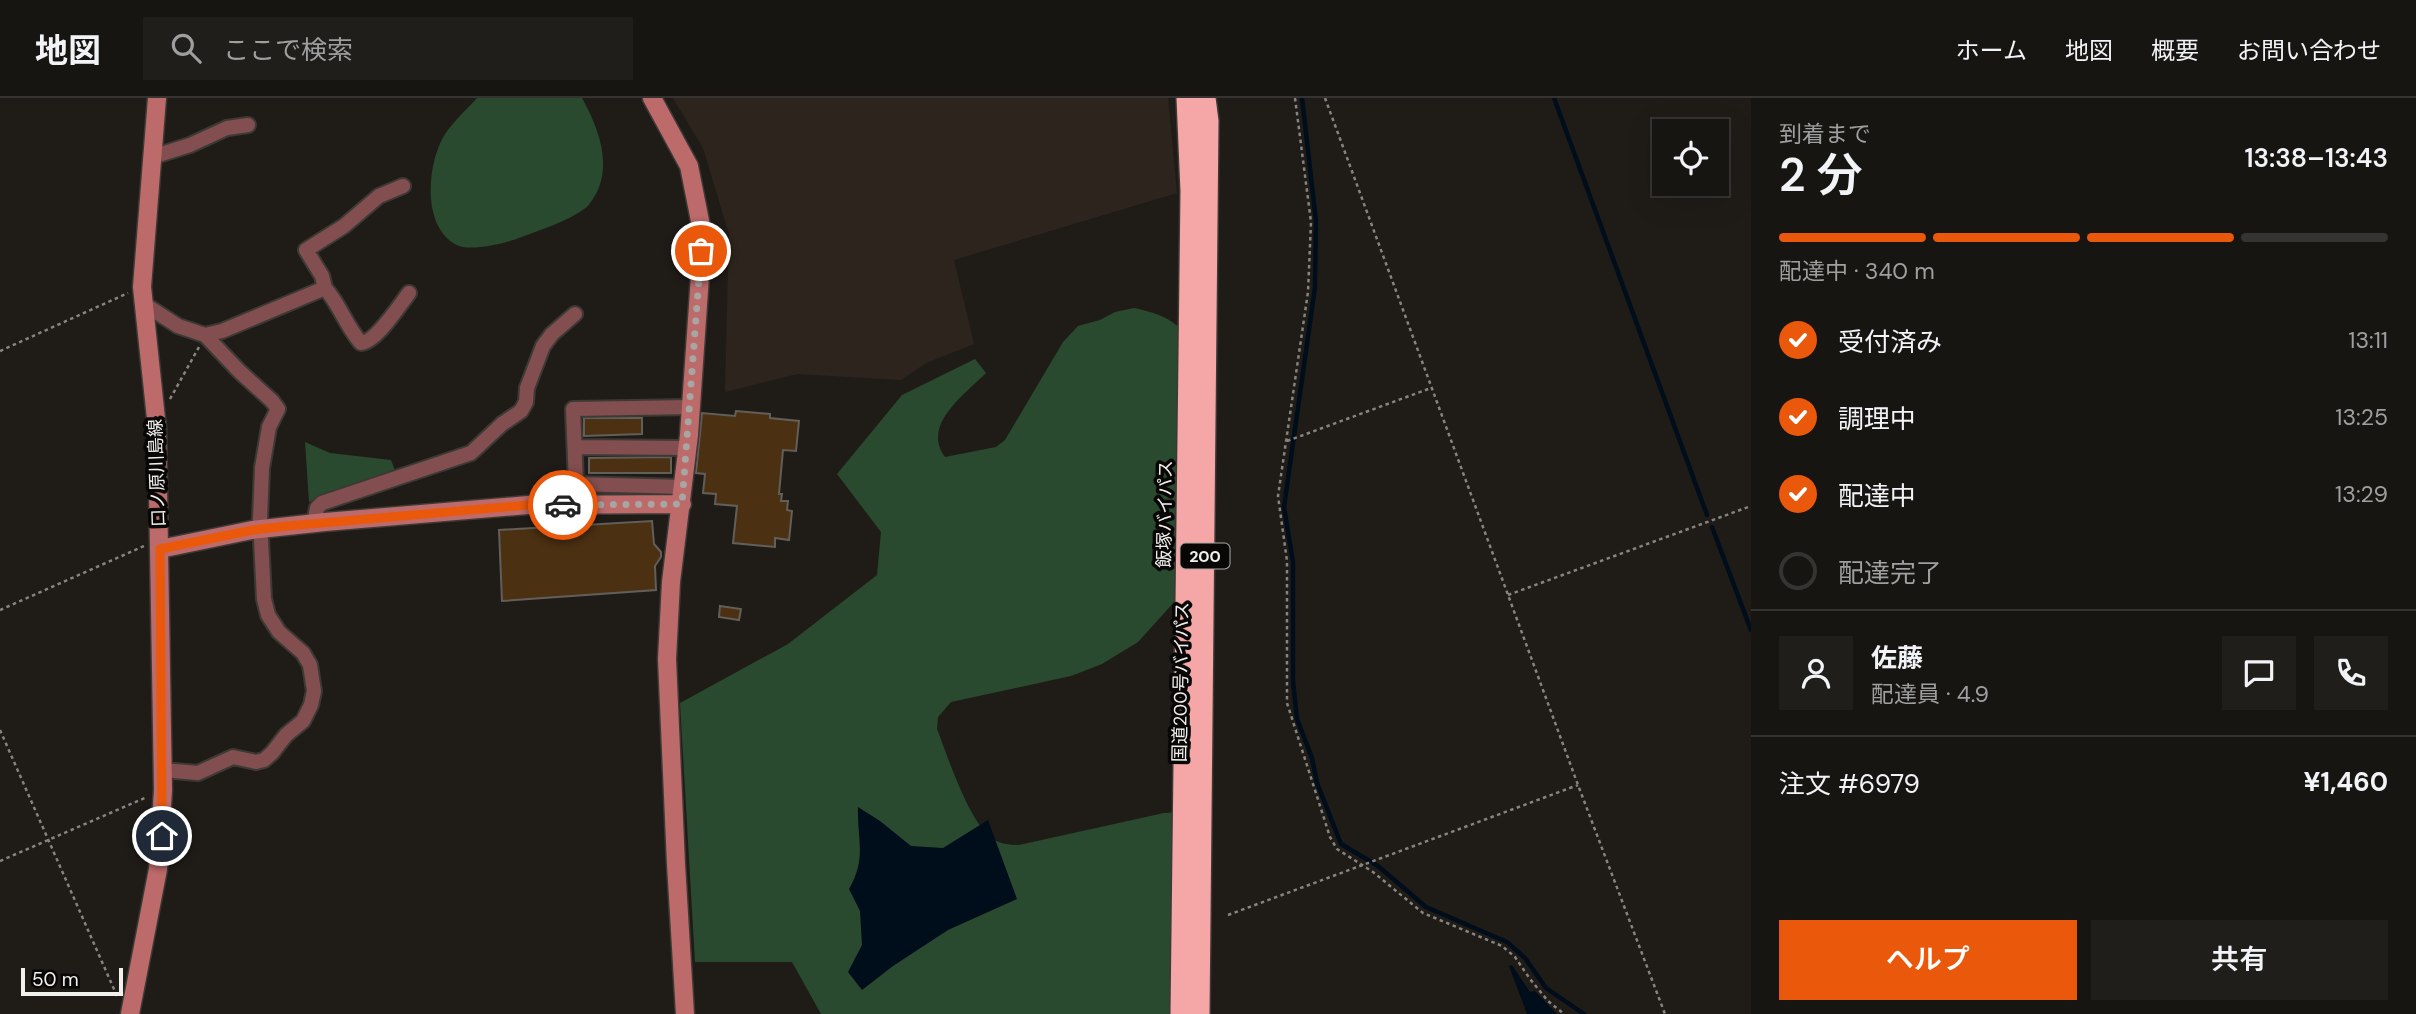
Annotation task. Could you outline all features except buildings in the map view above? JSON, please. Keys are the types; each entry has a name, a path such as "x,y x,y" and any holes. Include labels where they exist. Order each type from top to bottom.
{"highway":[{"name":"飯塚バイパス","path":"1181,1014 1191,191 1187,98"},
{"name":"国道200号バイパス","path":"1199,1014 1206,427 1208,121 1205,98"}],"street":[{"name":"口ノ原川島線","path":"130,1011 158,869 163,790 156,420 143,295 157,98"},
{"path":"652,98 689,166 702,226 691,407 671,582 667,659 685,1014"},
{"path":"152,157 190,145 227,128 248,125"},
{"path":"403,186 379,195 344,226 306,250 322,276 325,288 335,299 361,343 374,337 409,293"},
{"path":"205,335 222,331 325,288"},
{"path":"143,295 178,326 205,335 278,409 269,427 262,468 260,529 264,599 268,615 279,632 303,653 310,665 314,691 303,721 264,760 256,762 233,757 198,773 162,769"},
{"path":"314,524 317,508 322,503 471,453 520,411 526,402 527,388 543,346 552,334 575,314"},
{"path":"682,496 576,484 573,409 691,407"},
{"path":"575,447 687,449"},
{"path":"160,544 314,524 528,505 682,496"}],"path":[{"path":"1295,98 1311,222 1308,292 1278,496 1287,561 1287,703 1330,837 1337,849 1363,865 1423,913 1502,946 1515,957 1548,1000 1564,1014"},
{"path":"1325,98 1665,1014"},
{"path":"0,345 1,351 143,295"},
{"path":"156,420 205,335"},
{"path":"1285,442 1431,388"},
{"path":"1508,595 1751,506"},
{"path":"0,610 160,544"},
{"path":"0,730 122,1006 130,1011"},
{"path":"1228,915 1578,785"},
{"path":"0,861 163,790"}],"shaded area":[{"path":"673,98 1168,98 1177,193 954,260 974,344 926,363 901,380 797,374 725,392 729,234 703,148"}],"green space":[{"path":"477,98 582,98 598,133 603,158 601,182 587,207 554,225 497,244 463,247 445,236 437,224 433,210 431,177 434,161 445,134"},
{"path":"1134,308 1166,318 1192,339 1185,590 1138,642 1102,664 1071,676 951,702 938,717 937,729 968,805 984,831 1002,843 1019,845 1164,813 1187,812 1179,1014 821,1014 792,962 695,962 680,703 788,644 877,575 881,532 837,474 902,395 975,359 986,373 949,411 938,433 939,445 945,457 996,447 1005,440 1063,342 1078,326"},
{"path":"305,442 330,453 391,460 396,473 309,502"}],"water":[{"path":"858,807 911,846 943,848 988,820 1017,899 948,930 862,990 848,972 862,945 860,911 849,889 858,868"},
{"path":"1512,965 1530,992 1535,991 1557,1014 1527,1014 1509,966"}],"waterway":[{"path":"1302,98 1316,221 1315,287 1284,507 1293,562 1293,681 1297,719 1312,758 1317,783 1341,844 1378,866 1426,907 1507,942 1525,958 1546,988 1584,1014"},
{"path":"1554,98 1707,515"},
{"path":"1712,527 1751,630"}],"way so far":[{"path":"563,505 682,504 701,251"}],"route":[{"path":"162,836 160,549 253,530 287,526 528,505 563,505"}]}
